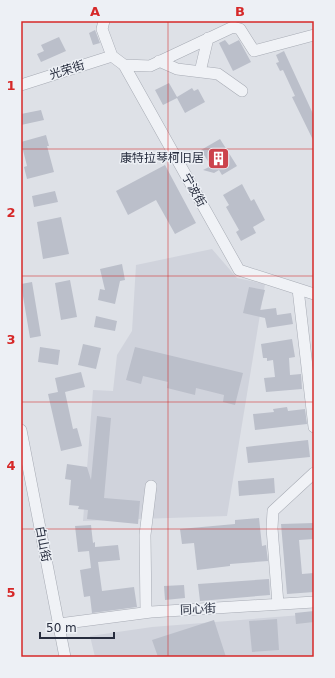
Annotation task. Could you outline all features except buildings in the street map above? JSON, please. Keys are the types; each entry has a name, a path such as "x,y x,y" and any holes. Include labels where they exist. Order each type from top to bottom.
{"street":[{"path":"104,21 102,28 112,56"},
{"path":"124,64 150,66 233,27 240,29 254,51 314,35"},
{"path":"200,72 208,38"},
{"name":"宁波街","path":"112,56 124,64 238,270 314,294"},
{"name":"光荣街","path":"21,85 112,56"},
{"path":"158,61 177,69 218,74 242,91"},
{"path":"298,289 314,427"},
{"name":"白山街","path":"21,430 24,462 65,657"},
{"path":"278,604 272,528 273,511 314,473"},
{"path":"146,612 145,536 151,486"},
{"name":"同心街","path":"59,624 146,612 314,602"}],"shaded area":[{"path":"212,249 237,278 265,284 227,516 83,521 93,390 113,391 117,355 132,331 136,265"},
{"path":"314,614 314,657 95,657 90,636 152,627"}],"place":[{"name":"康特拉琴柯旧居","path":"219,158"}]}
